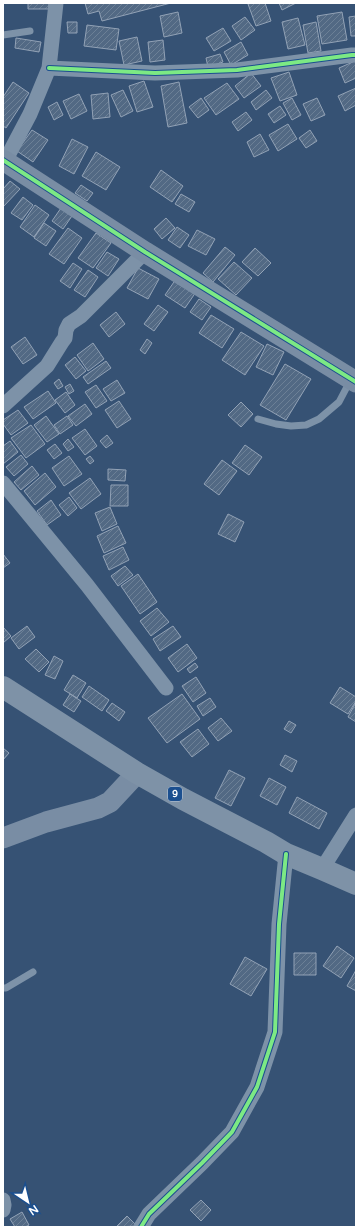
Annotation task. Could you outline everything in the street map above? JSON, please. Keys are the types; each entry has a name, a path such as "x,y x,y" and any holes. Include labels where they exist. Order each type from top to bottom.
{"highway":[{"name":"9","path":"3,688 137,773 183,799 286,854 322,868 356,884"}],"street":[{"path":"56,3 49,68 30,114 4,162 145,252 354,381"},
{"path":"49,68 156,73 237,70 356,55"},
{"path":"3,406 47,366 65,338 66,330 69,324 82,316 145,252"},
{"path":"3,483 87,585 166,688"},
{"path":"3,838 46,822 98,808 110,802 137,773"},
{"path":"322,868 356,815"},
{"path":"141,1227 149,1214 232,1132 258,1087 275,1032 279,924 286,854"},
{"path":"3,1200 3,1210"}],"lane":[{"path":"3,35 30,31"},
{"path":"258,419 291,426 306,425 329,412 339,402 354,381"},
{"path":"3,988 6,988 34,972"}],"building":[{"path":"28,3 49,3 49,9 28,9"},
{"path":"85,3 171,3 102,21 99,11 88,14"},
{"path":"265,3 271,21 256,26 248,4"},
{"path":"279,3 296,3 282,10"},
{"path":"178,12 182,33 164,37 160,16"},
{"path":"342,12 347,40 322,44 317,16"},
{"path":"356,16 356,36 351,36 349,17"},
{"path":"245,17 255,30 241,40 232,26"},
{"path":"298,18 305,45 288,49 282,22"},
{"path":"67,22 77,22 77,33 68,33"},
{"path":"316,22 321,51 308,53 303,25"},
{"path":"87,25 119,29 116,50 84,46"},
{"path":"223,28 231,41 214,51 206,38"},
{"path":"137,37 142,61 124,65 119,41"},
{"path":"16,38 41,42 39,52 15,48"},
{"path":"163,40 165,60 150,62 148,42"},
{"path":"241,42 248,55 231,65 224,52"},
{"path":"220,54 223,62 208,67 206,58"},
{"path":"355,61 356,78 345,83 339,68"},
{"path":"289,72 297,95 280,101 271,78"},
{"path":"251,73 261,86 244,98 235,86"},
{"path":"144,81 153,107 137,112 129,86"},
{"path":"13,82 29,93 6,128 3,126 3,97"},
{"path":"179,82 187,123 168,127 161,86"},
{"path":"227,83 239,99 216,115 204,98"},
{"path":"356,88 356,105 345,111 338,96"},
{"path":"123,90 133,111 121,117 111,95"},
{"path":"266,90 272,98 256,110 251,102"},
{"path":"108,93 110,117 93,119 91,95"},
{"path":"79,94 87,111 71,119 63,101"},
{"path":"201,98 209,110 198,118 189,107"},
{"path":"292,98 301,115 292,120 283,103"},
{"path":"317,98 325,115 311,121 303,104"},
{"path":"57,102 63,115 54,120 48,107"},
{"path":"280,106 286,115 274,123 268,114"},
{"path":"246,112 252,120 238,131 232,122"},
{"path":"288,124 297,139 278,151 269,135"},
{"path":"32,130 48,140 33,162 17,151"},
{"path":"310,130 317,141 306,148 299,138"},
{"path":"260,134 269,150 254,157 247,142"},
{"path":"72,139 88,147 74,174 59,166"},
{"path":"96,152 120,167 106,190 82,176"},
{"path":"161,170 183,186 172,202 150,187"},
{"path":"10,181 20,189 3,207 3,189"},
{"path":"81,185 93,193 87,201 75,193"},
{"path":"181,194 195,202 189,212 175,204"},
{"path":"23,197 33,205 22,220 11,213"},
{"path":"35,205 49,215 34,237 20,227"},
{"path":"61,208 72,216 63,229 52,221"},
{"path":"166,218 175,228 162,239 154,229"},
{"path":"44,223 56,231 46,246 34,238"},
{"path":"177,227 189,235 180,248 168,240"},
{"path":"68,228 82,238 64,264 49,254"},
{"path":"197,230 215,239 206,255 188,246"},
{"path":"96,233 111,243 93,268 78,258"},
{"path":"225,247 235,255 213,282 203,273"},
{"path":"255,248 271,263 258,276 242,262"},
{"path":"107,252 119,259 108,276 96,268"},
{"path":"234,262 252,278 236,295 218,279"},
{"path":"73,263 82,269 70,288 60,281"},
{"path":"138,268 159,279 148,299 127,288"},
{"path":"88,270 98,277 85,297 74,290"},
{"path":"176,279 196,292 185,308 165,295"},
{"path":"199,299 211,307 202,320 190,312"},
{"path":"158,305 168,312 154,331 144,324"},
{"path":"116,312 125,324 109,337 100,325"},
{"path":"211,315 234,329 222,348 199,333"},
{"path":"241,332 264,346 245,375 222,360"},
{"path":"25,337 37,355 23,364 11,347"},
{"path":"147,339 152,343 145,354 140,350"},
{"path":"93,343 104,359 88,371 77,355"},
{"path":"267,344 284,352 273,375 256,367"},
{"path":"75,357 86,371 76,379 65,365"},
{"path":"106,361 111,368 88,384 83,377"},
{"path":"285,364 311,379 286,420 260,405"},
{"path":"59,379 63,386 58,389 54,383"},
{"path":"117,380 125,393 111,401 103,389"},
{"path":"70,384 74,391 69,394 65,387"},
{"path":"96,385 107,401 96,408 85,392"},
{"path":"48,391 56,403 33,419 24,407"},
{"path":"66,392 75,405 65,413 55,400"},
{"path":"119,401 131,419 117,428 105,410"},
{"path":"241,402 253,414 241,427 228,415"},
{"path":"85,404 92,414 76,426 68,416"},
{"path":"18,410 28,423 11,435 3,424 3,420"},
{"path":"46,416 59,434 47,442 34,425"},
{"path":"67,416 73,425 60,434 54,425"},
{"path":"31,425 45,444 26,458 11,438"},
{"path":"85,429 97,446 85,455 72,438"},
{"path":"107,435 113,443 106,448 100,441"},
{"path":"68,439 74,447 68,451 63,444"},
{"path":"10,441 18,452 3,464 3,446"},
{"path":"55,444 62,453 54,459 47,450"},
{"path":"245,445 262,457 249,475 232,463"},
{"path":"21,455 28,464 14,476 6,467"},
{"path":"69,456 82,474 64,486 52,468"},
{"path":"90,456 94,461 90,464 86,459"},
{"path":"222,460 237,471 219,495 204,484"},
{"path":"32,466 39,475 21,490 14,482"},
{"path":"108,469 126,470 125,481 108,480"},
{"path":"45,473 56,487 35,505 24,491"},
{"path":"90,478 101,494 81,509 69,493"},
{"path":"111,485 128,485 128,506 110,506"},
{"path":"69,497 77,508 68,516 59,505"},
{"path":"51,500 61,515 47,525 37,511"},
{"path":"110,507 117,524 102,531 95,513"},
{"path":"228,514 244,522 235,542 218,534"},
{"path":"118,526 126,543 104,553 97,536"},
{"path":"123,547 129,560 109,570 103,556"},
{"path":"3,554 10,563 3,568"},
{"path":"125,566 133,575 118,586 111,576"},
{"path":"138,574 157,602 140,614 121,586"},
{"path":"157,608 169,622 151,636 140,621"},
{"path":"27,626 35,637 19,649 11,638"},
{"path":"173,626 181,637 160,651 153,639"},
{"path":"3,627 11,636 3,643"},
{"path":"187,644 197,658 178,672 168,658"},
{"path":"36,649 49,662 39,672 25,659"},
{"path":"54,656 63,661 55,679 45,675"},
{"path":"195,663 198,667 190,673 187,669"},
{"path":"73,675 86,683 77,698 64,690"},
{"path":"196,677 206,693 193,702 182,686"},
{"path":"89,686 109,700 102,711 82,697"},
{"path":"340,687 356,697 356,701 348,714 330,703"},
{"path":"70,694 81,701 74,712 63,705"},
{"path":"182,694 200,719 167,743 148,718"},
{"path":"210,698 216,707 203,716 197,706"},
{"path":"112,703 125,712 119,721 106,711"},
{"path":"356,704 356,722 348,717"},
{"path":"221,718 232,731 218,741 208,728"},
{"path":"289,721 296,725 291,733 284,729"},
{"path":"198,729 209,744 192,757 180,742"},
{"path":"3,748 9,753 3,760"},
{"path":"285,755 297,761 292,772 280,765"},
{"path":"229,770 245,778 231,806 215,798"},
{"path":"269,778 286,787 277,805 260,796"},
{"path":"297,797 327,813 319,829 289,813"},
{"path":"337,946 354,958 341,978 323,966"},
{"path":"294,953 316,953 316,975 294,975"},
{"path":"245,957 267,969 251,996 230,984"},
{"path":"356,970 356,991 347,986"},
{"path":"201,1200 211,1210 201,1221 190,1210"},
{"path":"22,1212 29,1225 25,1227 15,1227 10,1219"},
{"path":"127,1216 137,1226 116,1227"}],"cycle path":[{"path":"49,68 155,73 237,70 356,55"},
{"path":"3,160 145,252 356,382"},
{"path":"141,1227 149,1214 232,1132 257,1087 275,1032 279,924 286,854"}]}
